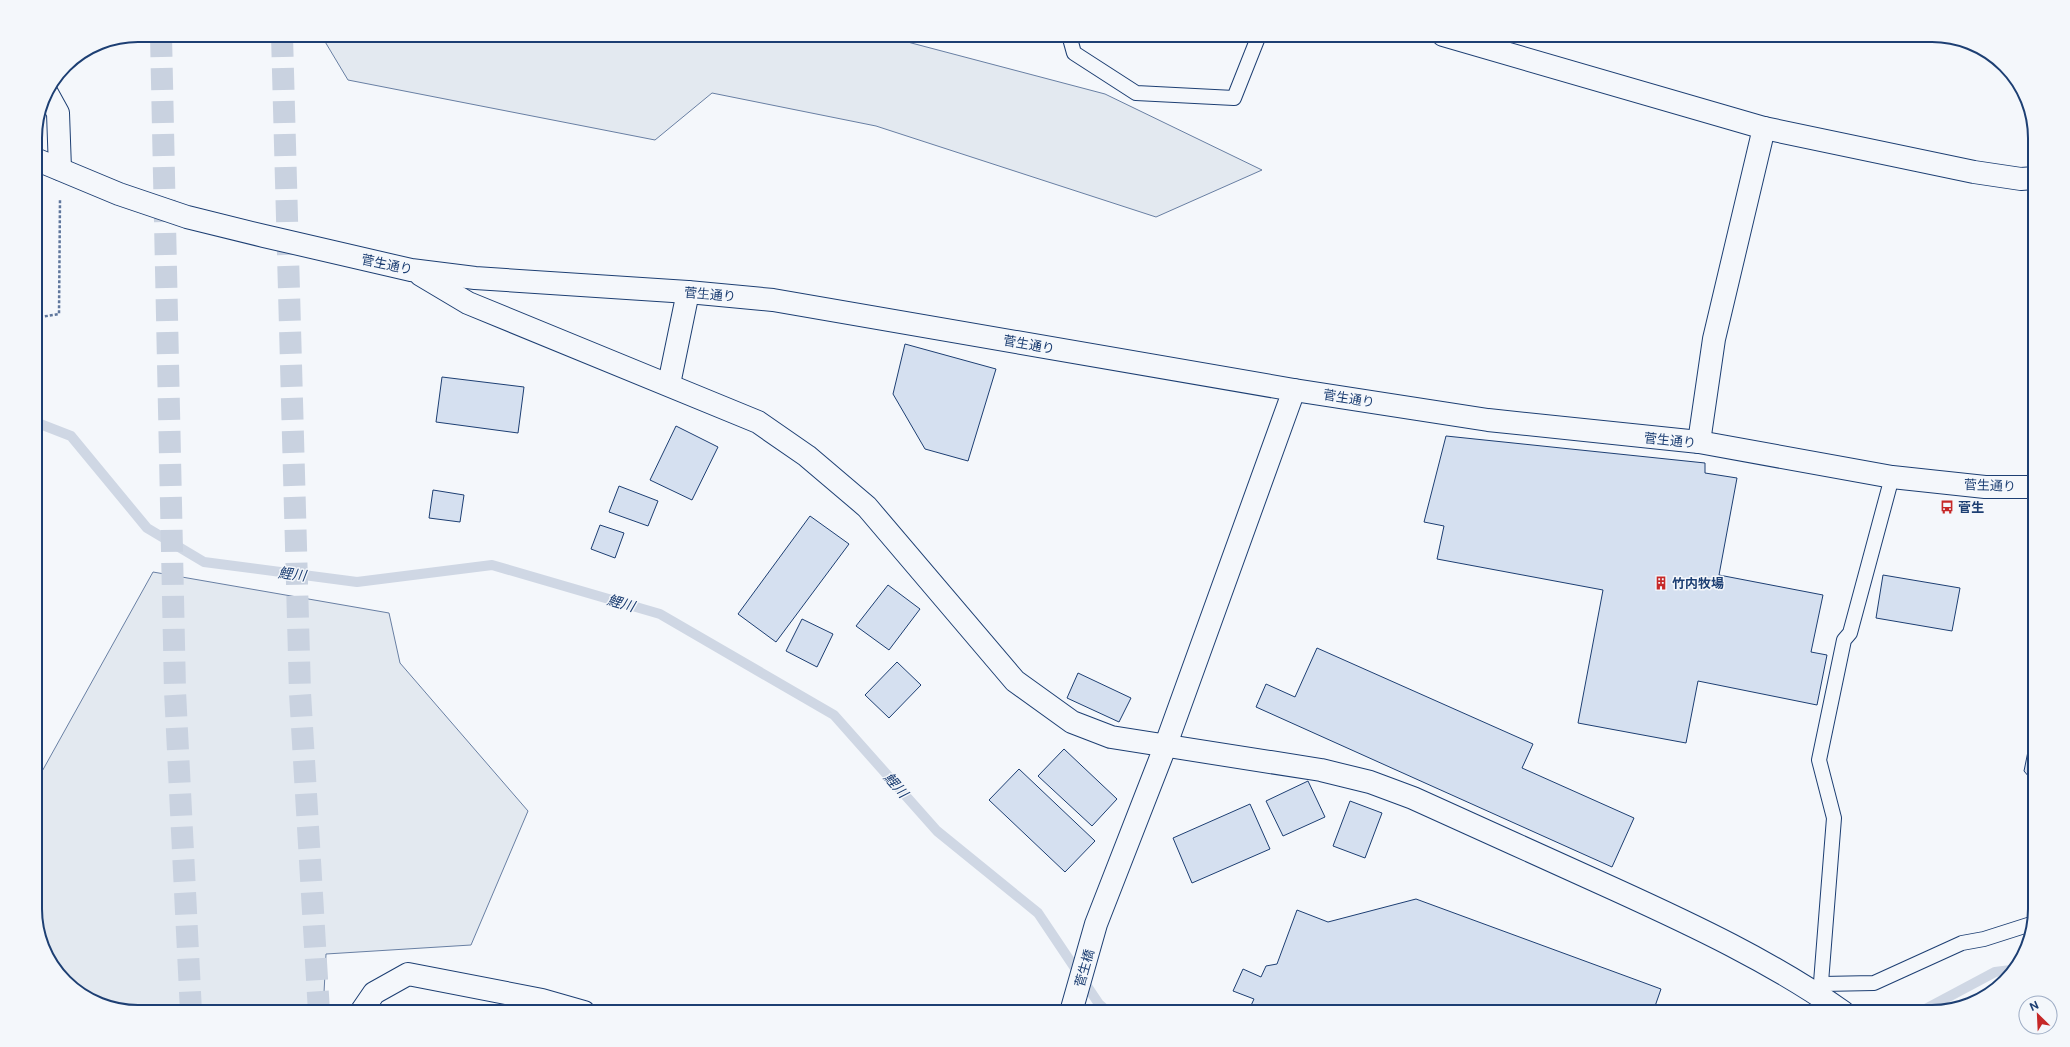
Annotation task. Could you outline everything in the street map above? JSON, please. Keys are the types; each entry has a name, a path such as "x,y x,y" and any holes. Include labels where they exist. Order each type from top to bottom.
{"street":[{"path":"1467,42 1764,128 1974,172 2021,179 2028,178"},
{"path":"50,99 58,113 60,169"},
{"path":"1699,442 1714,339 1764,128"},
{"name":"菅生通り","path":"42,161 119,194 187,217 411,270 475,278 688,292 773,300 1294,390 1488,420 1699,442 1892,478 1985,487 2028,486"},
{"path":"411,270 468,302 573,348 669,384 758,422 807,456 867,508 1015,681 1072,722 1111,737 1165,747 1321,770 1370,782 1413,798 1683,920 1782,972 1829,999"},
{"path":"669,384 688,292"},
{"name":"菅生橋","path":"1073,1005 1096,924 1165,747 1294,390"},
{"path":"366,1005 374,993 408,974 542,1000 560,1005"}],"lane":[{"path":"1071,42 1074,53 1136,93 1234,98 1256,42"},
{"path":"1892,478 1850,633 1844,640 1819,760 1834,818 1829,999 1874,983 1962,943 2026,926"}],"path":[{"path":"42,317 60,314 60,169"}],"shaded area":[{"path":"325,42 908,42 1105,94 1262,170 1156,217 876,126 712,93 655,140 348,80"},
{"path":"153,572 389,613 400,663 528,811 471,945 326,954 323,1005 138,1005 113,1002 101,998 85,989 66,972 58,962 47,940 42,915 42,771"}],"building":[{"path":"905,344 996,369 968,461 925,449 893,394"},
{"path":"442,377 524,387 518,433 436,422"},
{"path":"676,426 718,447 692,500 650,480"},
{"name":"竹内牧場","path":"1446,436 1705,463 1705,473 1737,478 1719,575 1823,595 1811,652 1827,655 1817,705 1698,681 1686,743 1578,723 1603,590 1437,559 1444,526 1424,522"},
{"path":"619,486 658,501 648,526 609,512"},
{"path":"433,490 464,495 460,522 429,518"},
{"path":"810,516 849,544 776,642 738,614"},
{"path":"600,525 624,533 615,558 591,549"},
{"path":"1883,575 1960,588 1952,631 1876,618"},
{"path":"888,585 920,609 889,650 856,626"},
{"path":"802,619 833,634 817,667 786,651"},
{"path":"1317,648 1533,744 1522,768 1634,818 1612,867 1256,707 1266,684 1295,697"},
{"path":"897,662 921,685 889,718 865,695"},
{"path":"1078,673 1131,698 1119,722 1067,698"},
{"path":"1064,749 1117,799 1092,826 1038,776"},
{"path":"2028,751 2028,776 2024,771"},
{"path":"1019,769 1095,841 1065,872 989,800"},
{"path":"1308,781 1325,817 1283,836 1266,801"},
{"path":"1350,801 1382,813 1365,858 1333,846"},
{"path":"1250,804 1270,849 1192,883 1173,838"},
{"path":"1416,899 1661,989 1655,1005 1251,1005 1254,999 1233,991 1243,969 1261,977 1266,966 1277,964 1297,910 1328,922"}],"waterway":[{"name":"鯉川","path":"42,425 71,436 147,528 204,562 357,582 492,565 660,614 834,715 937,831 1038,913 1100,1005"},
{"name":"鯉川","path":"1933,1005 1995,972 2005,971"}],"tunnel":[{"path":"161,42 175,691 191,1005"},
{"path":"282,42 300,693 319,1005"}],"place":[{"name":"菅生","path":"1947,507"},
{"name":"竹内牧場","path":"1661,583"}]}
